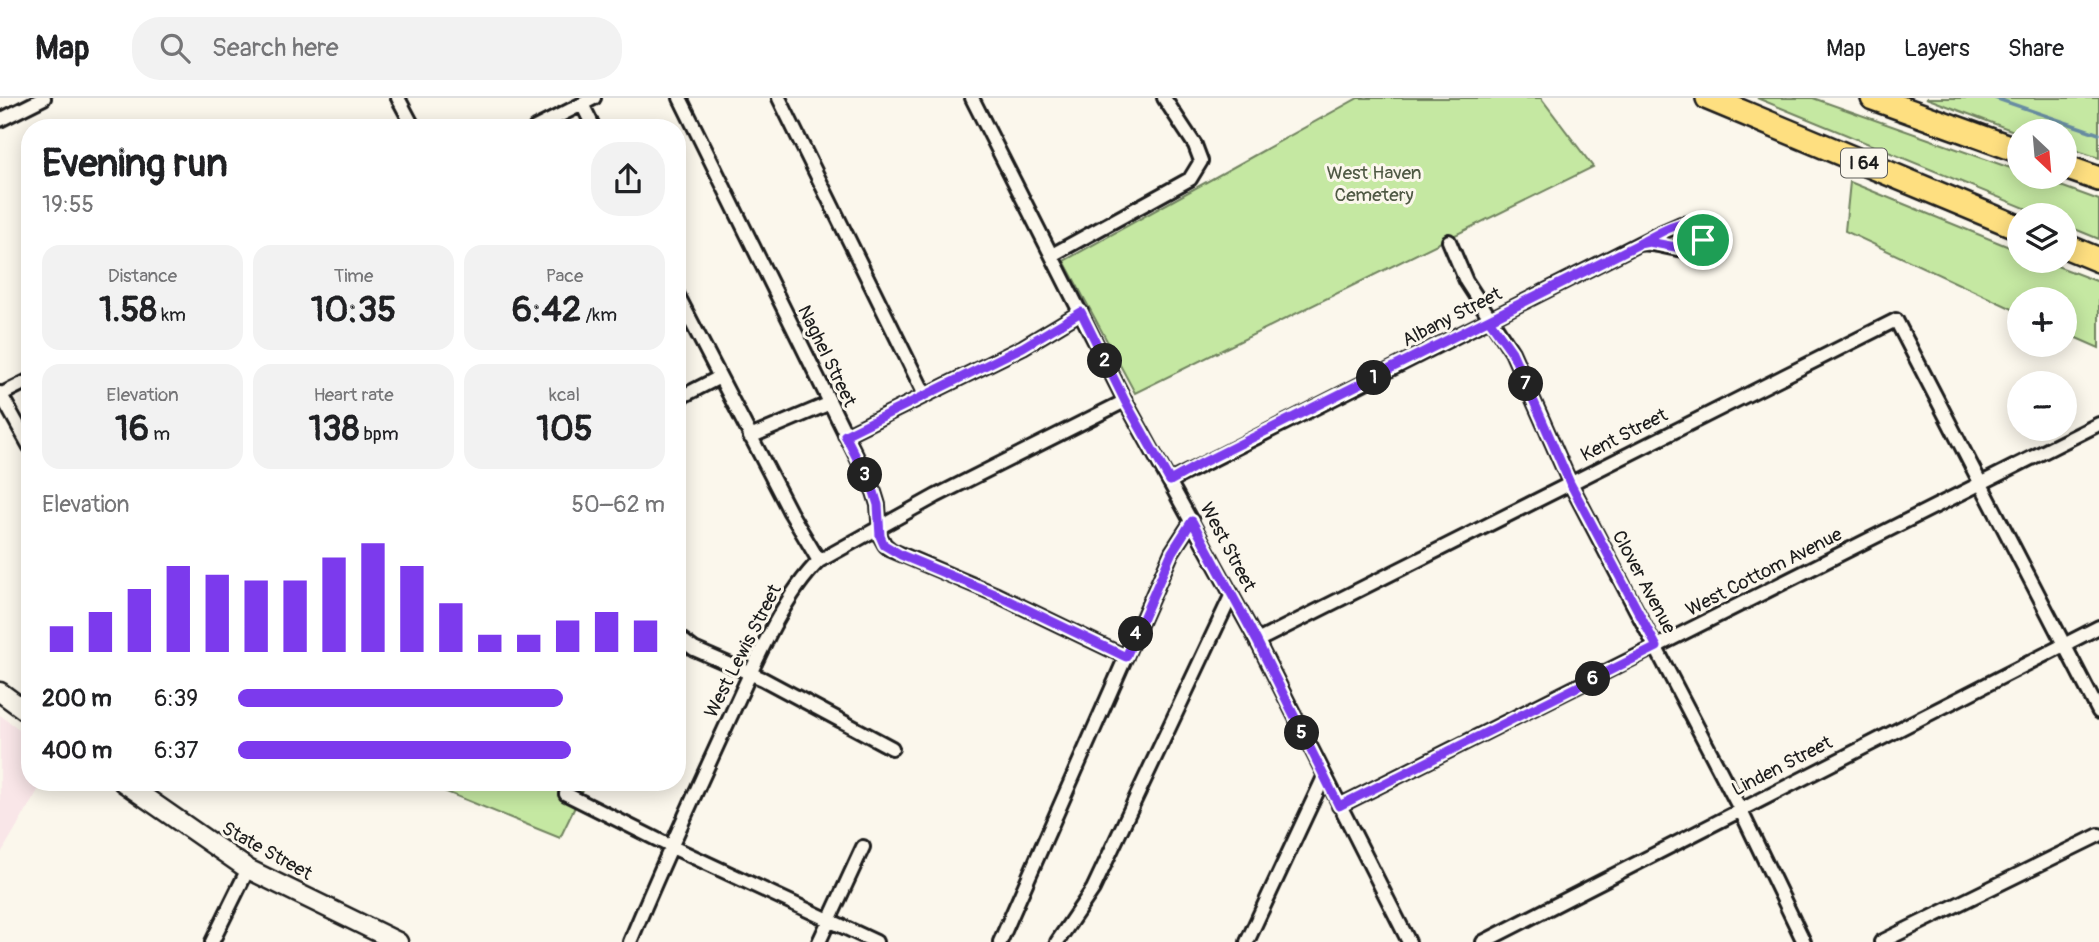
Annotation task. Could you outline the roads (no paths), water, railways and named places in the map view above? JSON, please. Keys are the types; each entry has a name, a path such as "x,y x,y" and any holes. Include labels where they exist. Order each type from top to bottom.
{"highway":[{"name":"I 64","path":"1708,98 2007,223"},
{"path":"1873,98 2007,146"},
{"path":"2077,171 2099,179"},
{"path":"2077,252 2099,260"}],"main road":[{"path":"0,692 21,707"},
{"name":"State Street","path":"136,791 248,869 379,938 398,942"}],"street":[{"path":"0,120 44,98"},
{"path":"398,98 409,119"},
{"path":"553,119 594,98"},
{"name":"Naghel Street","path":"680,98 828,404 874,492 878,505 880,536 884,545 1126,657"},
{"path":"779,98 925,395"},
{"name":"West Street","path":"972,98 1125,401 1257,641 1403,938"},
{"path":"1052,255 1189,178 1201,161 1195,145 1164,98"},
{"path":"582,104 590,119"},
{"name":"Clover Avenue","path":"1448,241 1466,281 1512,352 1570,483 1740,809 1804,942"},
{"name":"Albany Street","path":"1170,481 1639,244"},
{"path":"686,311 750,437 819,561"},
{"path":"845,435 1023,347 1081,312"},
{"name":"Kent Street","path":"1257,641 1896,320 1981,484"},
{"path":"686,394 720,377"},
{"path":"21,384 0,394 21,431"},
{"name":"West Lewis Street","path":"630,942 670,846 750,673 792,595 819,561 1024,450 1125,401"},
{"path":"750,437 828,404"},
{"name":"West Cottom Avenue","path":"1339,806 2099,424"},
{"path":"1981,484 2099,712"},
{"path":"1000,942 1172,552 1192,521"},
{"path":"1057,942 1093,889 1232,594"},
{"name":"Linden Street","path":"1483,942 2099,627"},
{"path":"686,643 713,659 750,673 892,748"},
{"path":"1247,942 1324,777"},
{"path":"566,794 670,846 876,942"},
{"path":"1881,942 2099,835"},
{"path":"819,942 863,847"},
{"path":"212,942 248,869"}],"waterway":[{"path":"1995,98 2099,134"}],"park label":[{"name":"West Haven Cemetery","path":"1374,184"}]}
